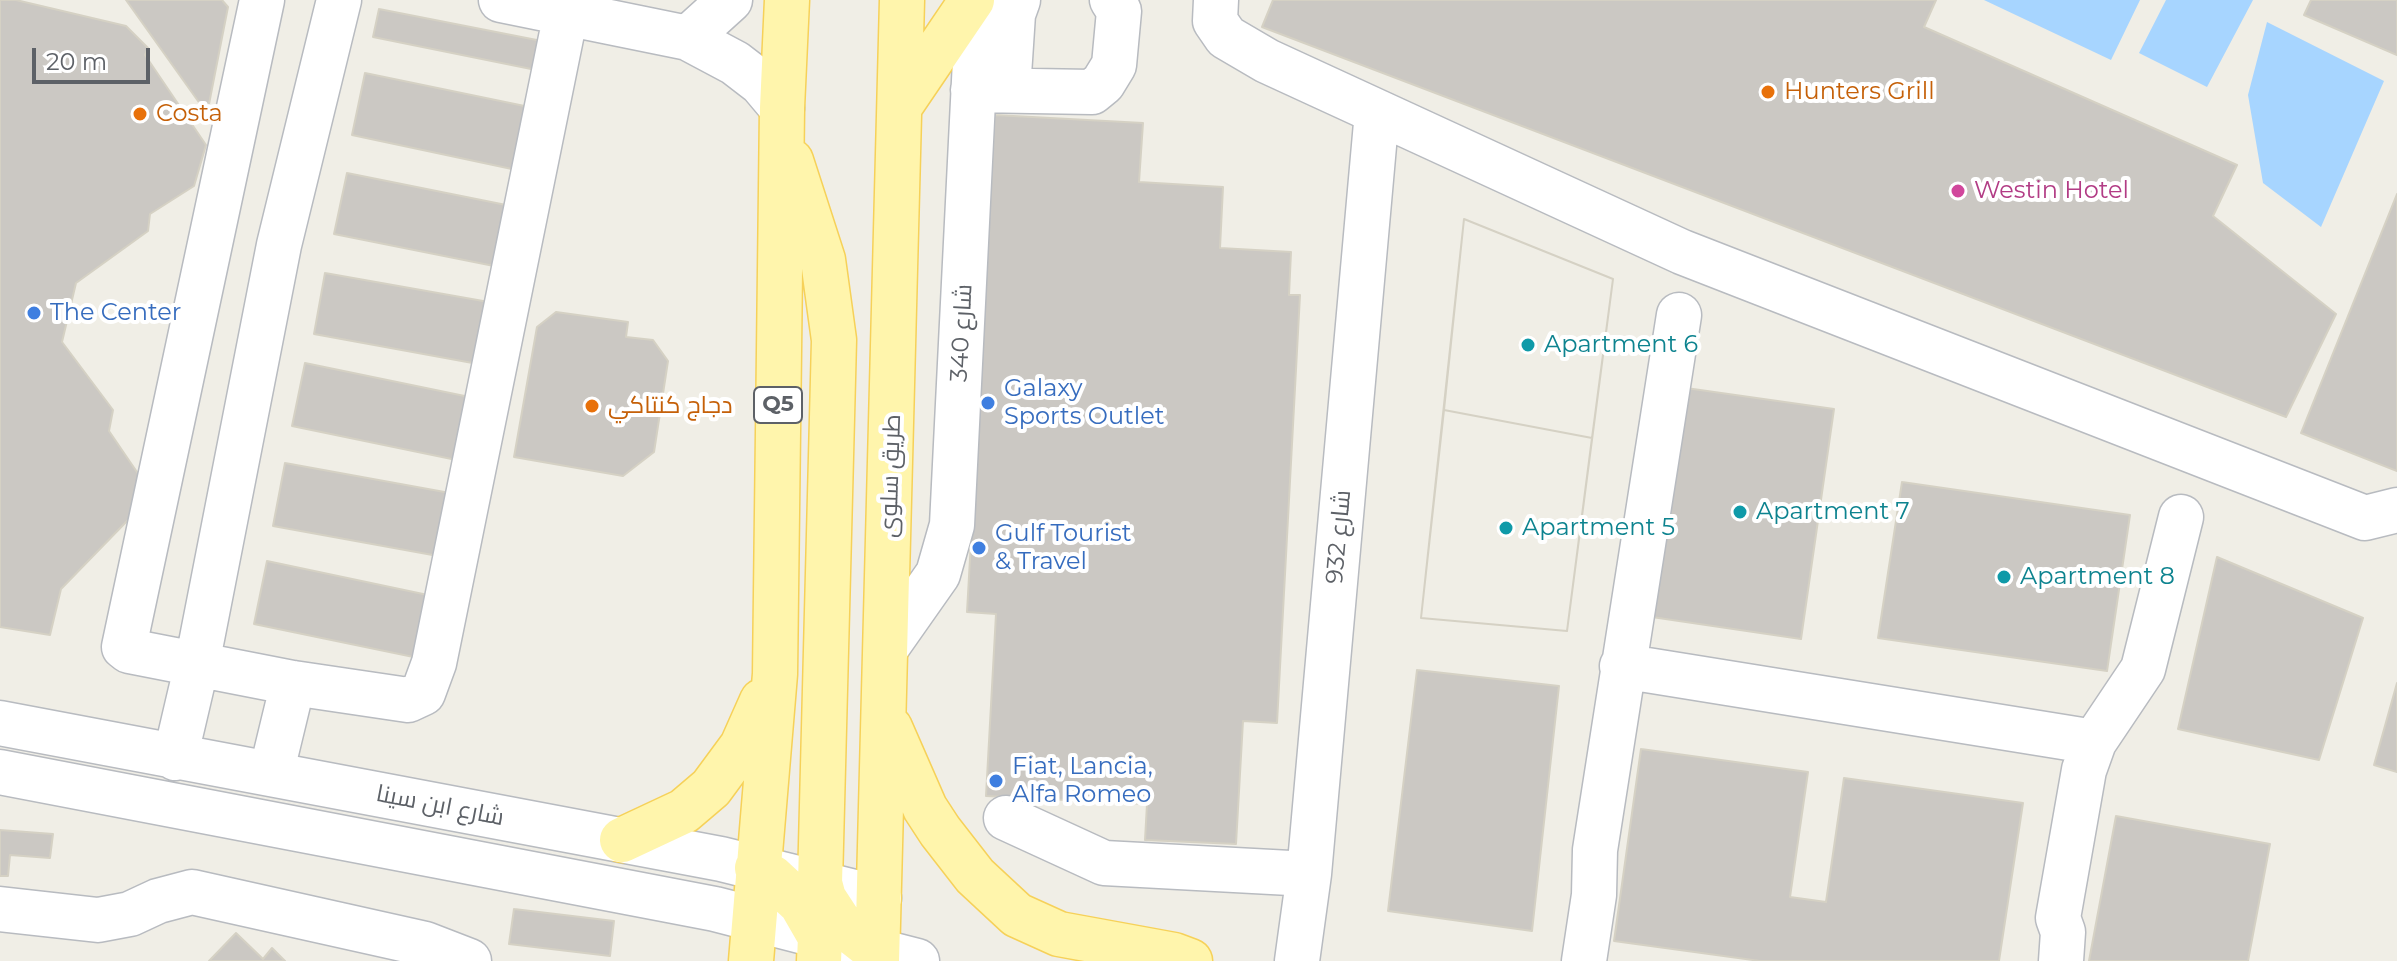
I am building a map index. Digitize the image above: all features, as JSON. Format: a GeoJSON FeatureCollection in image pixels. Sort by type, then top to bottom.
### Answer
{"type":"FeatureCollection","features":[{"type":"Feature","properties":{"kind":"main road","name":"Q5"},"geometry":{"type":"LineString","coordinates":[[751,940],[775,674],[782,122],[787,0]]}},
{"type":"Feature","properties":{"kind":"main road","name":"طريق سلوى"},"geometry":{"type":"LineString","coordinates":[[890,958],[879,898],[902,0]]}},
{"type":"Feature","properties":{"kind":"main road"},"geometry":{"type":"LineString","coordinates":[[900,106],[975,0]]}},
{"type":"Feature","properties":{"kind":"main road"},"geometry":{"type":"LineString","coordinates":[[782,122],[823,260],[834,340],[820,883],[824,898],[841,924],[890,958]]}},
{"type":"Feature","properties":{"kind":"main road"},"geometry":{"type":"LineString","coordinates":[[622,840],[684,811],[711,788],[742,746],[775,674]]}},
{"type":"Feature","properties":{"kind":"main road"},"geometry":{"type":"LineString","coordinates":[[886,718],[925,808],[940,831],[975,876],[1017,915],[1059,934],[1174,955],[1190,961]]}},
{"type":"Feature","properties":{"kind":"main road"},"geometry":{"type":"LineString","coordinates":[[757,868],[788,890],[819,949]]}},
{"type":"Feature","properties":{"kind":"street"},"geometry":{"type":"LineString","coordinates":[[262,0],[124,641],[129,651],[293,683],[408,700],[423,693],[434,663],[566,13]]}},
{"type":"Feature","properties":{"kind":"street"},"geometry":{"type":"LineString","coordinates":[[175,758],[197,664],[279,245],[339,0]]}},
{"type":"Feature","properties":{"kind":"street"},"geometry":{"type":"LineString","coordinates":[[501,0],[688,38],[735,63],[761,83],[782,122]]}},
{"type":"Feature","properties":{"kind":"street"},"geometry":{"type":"LineString","coordinates":[[688,38],[730,0]]}},
{"type":"Feature","properties":{"kind":"street","name":"شارع 340"},"geometry":{"type":"LineString","coordinates":[[886,648],[938,574],[952,525],[991,90],[975,0]]}},
{"type":"Feature","properties":{"kind":"street"},"geometry":{"type":"LineString","coordinates":[[1018,0],[991,90],[1092,92],[1103,83],[1114,65],[1119,11],[1112,0]]}},
{"type":"Feature","properties":{"kind":"street"},"geometry":{"type":"LineString","coordinates":[[1216,0],[1215,21],[1226,37],[1267,61],[1682,252],[2365,518],[2397,510]]}},
{"type":"Feature","properties":{"kind":"street","name":"شارع 932"},"geometry":{"type":"LineString","coordinates":[[1297,961],[1309,874],[1377,112]]}},
{"type":"Feature","properties":{"kind":"street"},"geometry":{"type":"LineString","coordinates":[[1584,961],[1594,895],[1595,850],[1622,666],[1679,315]]}},
{"type":"Feature","properties":{"kind":"street"},"geometry":{"type":"LineString","coordinates":[[2061,961],[2063,932],[2058,918],[2076,802],[2094,742],[2143,669],[2181,517]]}},
{"type":"Feature","properties":{"kind":"street"},"geometry":{"type":"LineString","coordinates":[[1622,666],[2094,742]]}},
{"type":"Feature","properties":{"kind":"street"},"geometry":{"type":"LineString","coordinates":[[271,774],[293,683]]}},
{"type":"Feature","properties":{"kind":"street","name":"شارع ابن سينا"},"geometry":{"type":"LineString","coordinates":[[0,723],[622,840],[757,868],[879,898]]}},
{"type":"Feature","properties":{"kind":"street","name":"شارع ابن سينا"},"geometry":{"type":"LineString","coordinates":[[0,772],[751,940],[890,958]]}},
{"type":"Feature","properties":{"kind":"street"},"geometry":{"type":"LineString","coordinates":[[1006,818],[1104,863],[1309,874]]}},
{"type":"Feature","properties":{"kind":"street"},"geometry":{"type":"LineString","coordinates":[[1555,961],[1570,893],[1595,850]]}},
{"type":"Feature","properties":{"kind":"street"},"geometry":{"type":"LineString","coordinates":[[0,909],[98,920],[130,914],[158,901],[192,892],[425,944],[469,961]]}},
{"type":"Feature","properties":{"kind":"street"},"geometry":{"type":"LineString","coordinates":[[2036,961],[2041,940],[2058,918]]}},
{"type":"Feature","properties":{"kind":"water"},"geometry":{"type":"Polygon","coordinates":[[[1984,0],[2140,0],[2111,60],[1984,0]]]}},
{"type":"Feature","properties":{"kind":"water"},"geometry":{"type":"Polygon","coordinates":[[[2166,0],[2253,0],[2207,87],[2139,53],[2166,0]]]}},
{"type":"Feature","properties":{"kind":"water"},"geometry":{"type":"Polygon","coordinates":[[[2267,22],[2384,81],[2321,227],[2263,183],[2248,95],[2267,22]]]}},
{"type":"Feature","properties":{"kind":"building","name":"The Center"},"geometry":{"type":"Polygon","coordinates":[[[0,0],[16,0],[126,26],[148,48],[145,55],[206,145],[194,186],[150,214],[148,231],[76,283],[62,342],[113,410],[109,431],[139,475],[129,519],[61,589],[50,635],[0,627],[0,0]]]}},
{"type":"Feature","properties":{"kind":"building"},"geometry":{"type":"Polygon","coordinates":[[[126,0],[222,0],[228,7],[209,104],[203,108],[126,0]]]}},
{"type":"Feature","properties":{"kind":"building","name":"Westin Hotel"},"geometry":{"type":"Polygon","coordinates":[[[1273,0],[1936,0],[1924,27],[2237,165],[2213,216],[2336,314],[2286,417],[1262,27],[1273,0]]]}},
{"type":"Feature","properties":{"kind":"building"},"geometry":{"type":"Polygon","coordinates":[[[2311,0],[2397,0],[2397,55],[2304,15],[2311,0]]]}},
{"type":"Feature","properties":{"kind":"building"},"geometry":{"type":"Polygon","coordinates":[[[379,9],[552,43],[546,72],[373,37],[379,9]]]}},
{"type":"Feature","properties":{"kind":"building"},"geometry":{"type":"Polygon","coordinates":[[[365,73],[539,109],[526,172],[352,135],[365,73]]]}},
{"type":"Feature","properties":{"kind":"building"},"geometry":{"type":"Polygon","coordinates":[[[995,115],[1143,123],[1139,182],[1223,187],[1220,248],[1291,252],[1289,295],[1300,295],[1277,723],[1243,721],[1236,844],[1145,840],[1147,804],[986,796],[996,614],[967,612],[995,115]]]}},
{"type":"Feature","properties":{"kind":"building"},"geometry":{"type":"Polygon","coordinates":[[[347,173],[521,208],[509,269],[334,234],[347,173]]]}},
{"type":"Feature","properties":{"kind":"building"},"geometry":{"type":"Polygon","coordinates":[[[2397,194],[2397,471],[2301,433],[2397,194]]]}},
{"type":"Feature","properties":{"kind":"building"},"geometry":{"type":"Polygon","coordinates":[[[1464,219],[1613,279],[1567,631],[1421,618],[1464,219]]]}},
{"type":"Feature","properties":{"kind":"building","name":"Apartment 6"},"geometry":{"type":"Polygon","coordinates":[[[1464,219],[1613,279],[1592,438],[1444,410],[1464,219]]]}},
{"type":"Feature","properties":{"kind":"building"},"geometry":{"type":"Polygon","coordinates":[[[325,273],[500,304],[489,366],[314,334],[325,273]]]}},
{"type":"Feature","properties":{"kind":"building","name":"دجاج كنتاكي"},"geometry":{"type":"Polygon","coordinates":[[[556,312],[628,322],[626,337],[653,340],[668,361],[654,452],[623,476],[514,457],[537,327],[556,312]]]}},
{"type":"Feature","properties":{"kind":"building"},"geometry":{"type":"Polygon","coordinates":[[[305,363],[484,400],[471,463],[292,426],[305,363]]]}},
{"type":"Feature","properties":{"kind":"building","name":"Apartment 7"},"geometry":{"type":"Polygon","coordinates":[[[1679,387],[1834,409],[1801,639],[1645,616],[1679,387]]]}},
{"type":"Feature","properties":{"kind":"building","name":"Apartment 5"},"geometry":{"type":"Polygon","coordinates":[[[1444,410],[1592,438],[1567,631],[1421,618],[1444,410]]]}},
{"type":"Feature","properties":{"kind":"building"},"geometry":{"type":"Polygon","coordinates":[[[285,463],[461,495],[449,558],[273,526],[285,463]]]}},
{"type":"Feature","properties":{"kind":"building","name":"Apartment 8"},"geometry":{"type":"Polygon","coordinates":[[[1902,482],[2130,515],[2107,671],[1878,638],[1902,482]]]}},
{"type":"Feature","properties":{"kind":"building"},"geometry":{"type":"Polygon","coordinates":[[[2217,557],[2363,618],[2319,760],[2178,729],[2217,557]]]}},
{"type":"Feature","properties":{"kind":"building"},"geometry":{"type":"Polygon","coordinates":[[[267,561],[442,598],[428,660],[254,624],[267,561]]]}},
{"type":"Feature","properties":{"kind":"building"},"geometry":{"type":"Polygon","coordinates":[[[1417,670],[1559,686],[1532,931],[1388,911],[1417,670]]]}},
{"type":"Feature","properties":{"kind":"building"},"geometry":{"type":"Polygon","coordinates":[[[2397,683],[2397,772],[2374,765],[2397,683]]]}},
{"type":"Feature","properties":{"kind":"building"},"geometry":{"type":"Polygon","coordinates":[[[1641,749],[1808,772],[1790,897],[1826,902],[1844,778],[2023,803],[1999,961],[1760,961],[1614,941],[1641,749]]]}},
{"type":"Feature","properties":{"kind":"building"},"geometry":{"type":"Polygon","coordinates":[[[2116,816],[2270,844],[2248,961],[2089,961],[2116,816]]]}},
{"type":"Feature","properties":{"kind":"building"},"geometry":{"type":"Polygon","coordinates":[[[0,830],[53,834],[50,858],[10,855],[8,876],[0,876],[0,830]]]}},
{"type":"Feature","properties":{"kind":"building"},"geometry":{"type":"Polygon","coordinates":[[[514,909],[614,921],[610,956],[509,944],[514,909]]]}},
{"type":"Feature","properties":{"kind":"building"},"geometry":{"type":"Polygon","coordinates":[[[236,933],[263,959],[272,948],[285,961],[209,961],[236,933]]]}},
{"type":"Feature","properties":{"kind":"place","name":"Hunters Grill"},"geometry":{"type":"Point","coordinates":[1768,92]}},
{"type":"Feature","properties":{"kind":"place","name":"Costa"},"geometry":{"type":"Point","coordinates":[140,114]}},
{"type":"Feature","properties":{"kind":"place","name":"Westin Hotel"},"geometry":{"type":"Point","coordinates":[1958,191]}},
{"type":"Feature","properties":{"kind":"place","name":"The Center"},"geometry":{"type":"Point","coordinates":[34,313]}},
{"type":"Feature","properties":{"kind":"place","name":"Apartment 6"},"geometry":{"type":"Point","coordinates":[1528,345]}},
{"type":"Feature","properties":{"kind":"place","name":"Galaxy Sports Outlet"},"geometry":{"type":"Point","coordinates":[988,403]}},
{"type":"Feature","properties":{"kind":"place","name":"دجاج كنتاكي"},"geometry":{"type":"Point","coordinates":[592,406]}},
{"type":"Feature","properties":{"kind":"place","name":"Apartment 7"},"geometry":{"type":"Point","coordinates":[1740,512]}},
{"type":"Feature","properties":{"kind":"place","name":"Apartment 5"},"geometry":{"type":"Point","coordinates":[1506,528]}},
{"type":"Feature","properties":{"kind":"place","name":"Gulf Tourist & Travel"},"geometry":{"type":"Point","coordinates":[979,548]}},
{"type":"Feature","properties":{"kind":"place","name":"Apartment 8"},"geometry":{"type":"Point","coordinates":[2004,577]}},
{"type":"Feature","properties":{"kind":"place","name":"Fiat, Lancia, Alfa Romeo"},"geometry":{"type":"Point","coordinates":[996,781]}}]}
